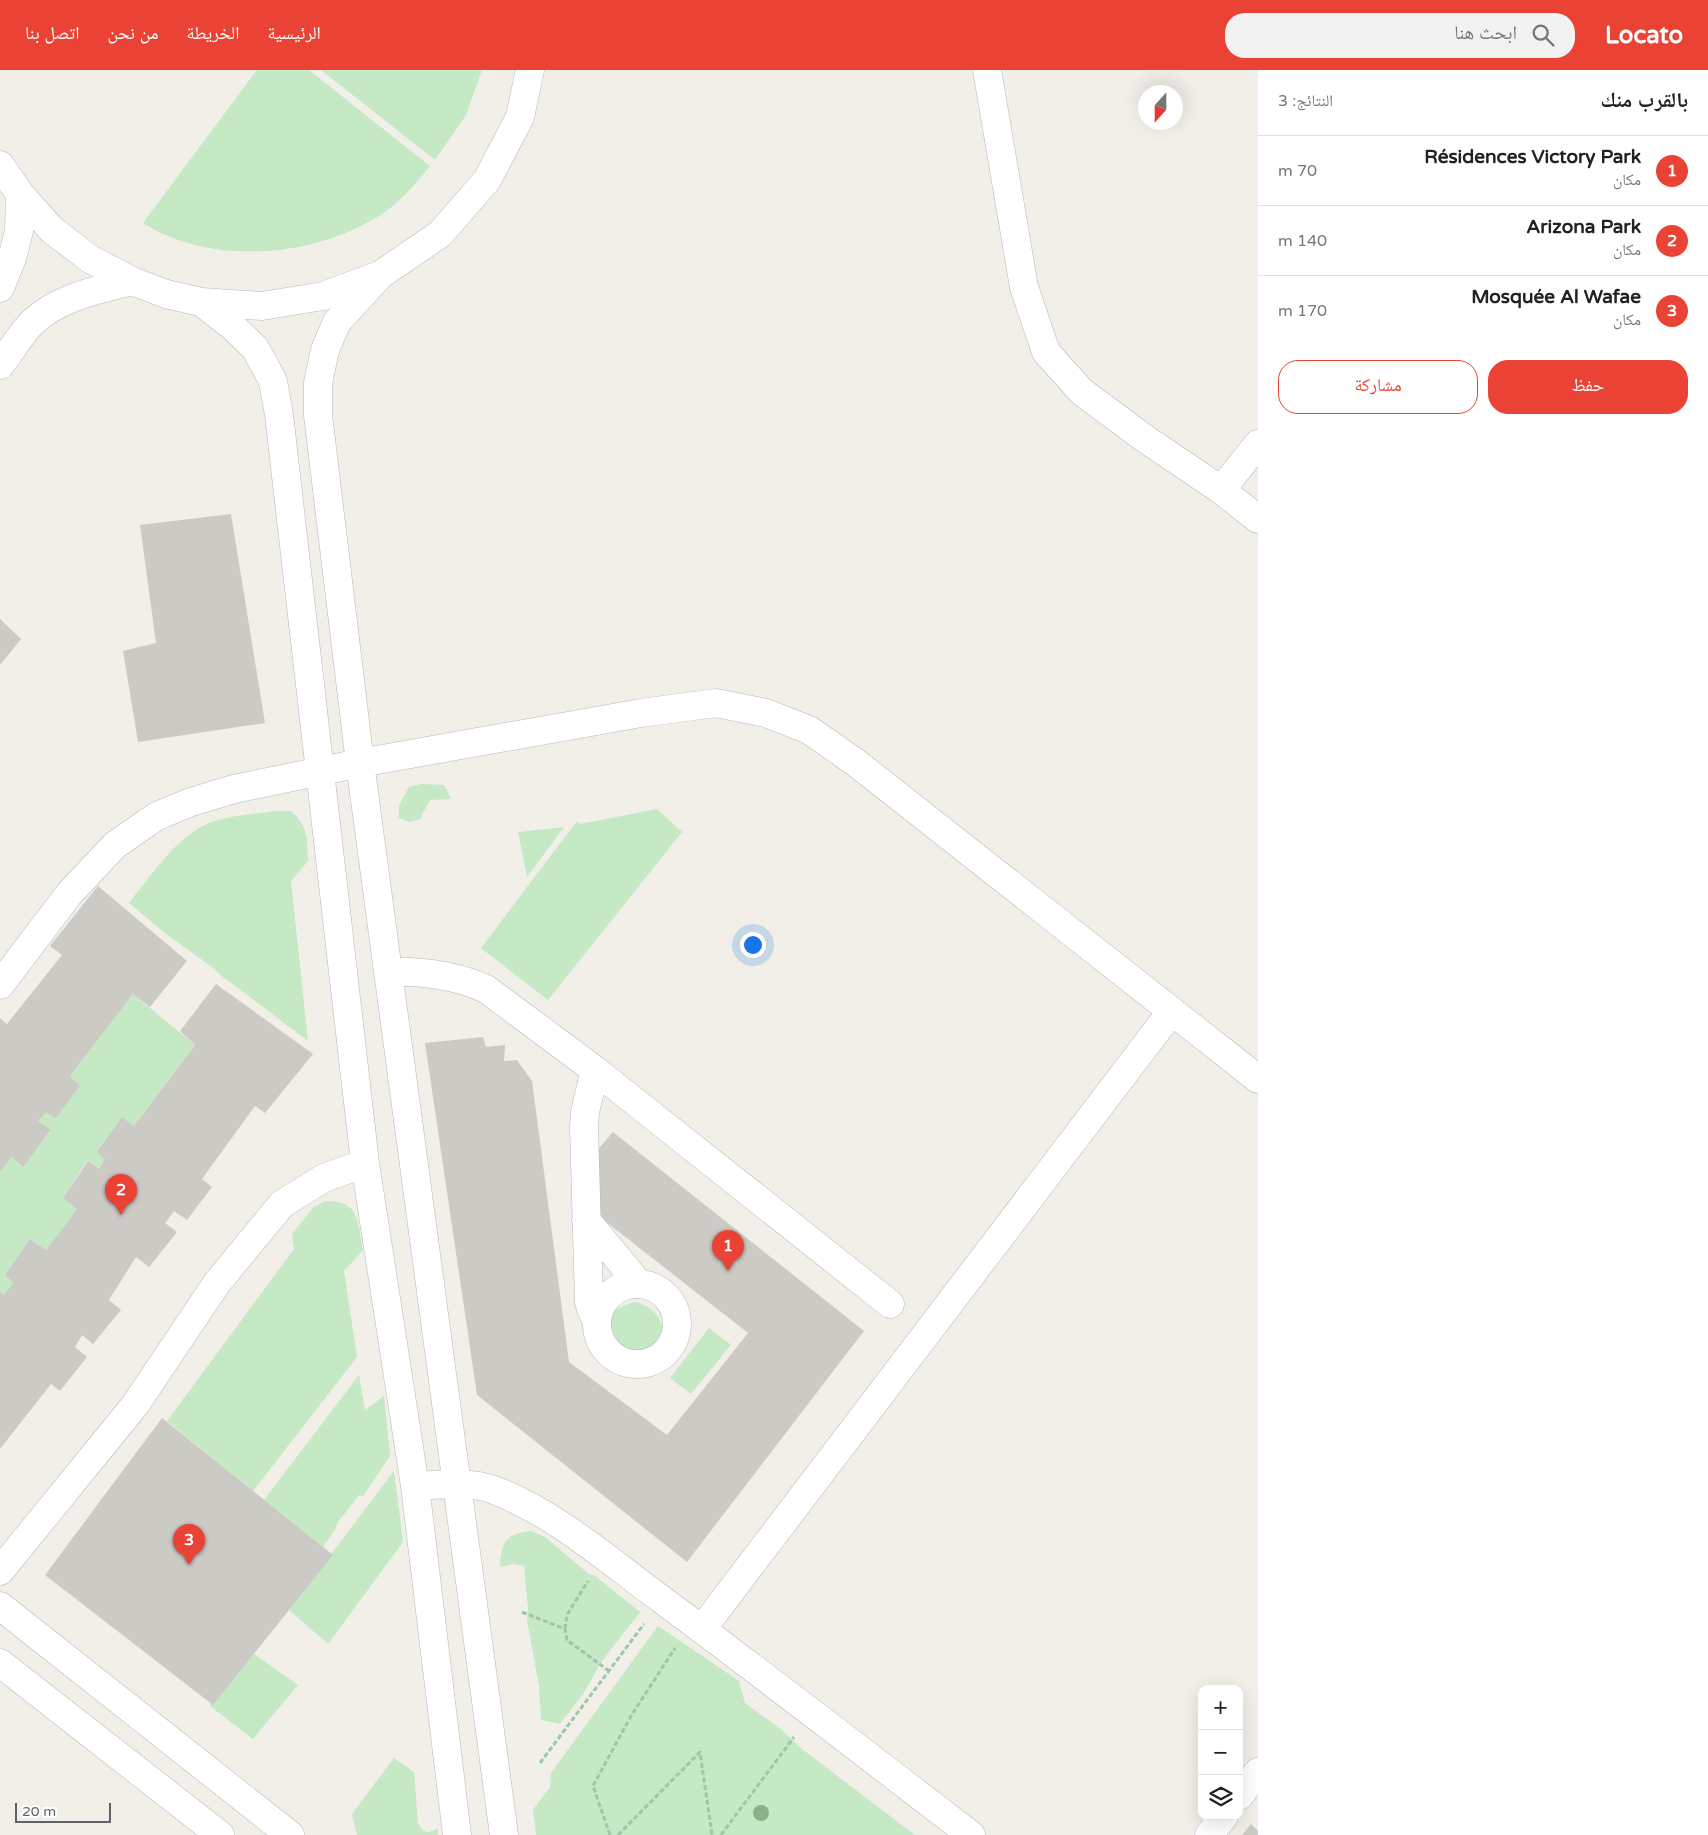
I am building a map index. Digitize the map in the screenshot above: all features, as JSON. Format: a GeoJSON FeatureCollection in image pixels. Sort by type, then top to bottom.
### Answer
{"type":"FeatureCollection","features":[{"type":"Feature","properties":{"kind":"street"},"geometry":{"type":"LineString","coordinates":[[504,1835],[360,763],[318,415],[318,383],[325,350],[336,322],[380,275],[440,234],[487,180],[520,117],[530,70]]}},
{"type":"Feature","properties":{"kind":"street"},"geometry":{"type":"LineString","coordinates":[[987,70],[1024,287],[1046,352],[1082,392],[1144,438],[1221,490],[1258,519]]}},
{"type":"Feature","properties":{"kind":"street"},"geometry":{"type":"LineString","coordinates":[[0,165],[20,194],[52,230],[90,259],[132,281],[166,294],[201,302],[262,306],[323,296],[380,275]]}},
{"type":"Feature","properties":{"kind":"street"},"geometry":{"type":"LineString","coordinates":[[0,288],[12,258],[19,231],[20,194]]}},
{"type":"Feature","properties":{"kind":"street"},"geometry":{"type":"LineString","coordinates":[[0,365],[33,322],[60,304],[90,292],[132,281]]}},
{"type":"Feature","properties":{"kind":"street"},"geometry":{"type":"LineString","coordinates":[[201,302],[232,326],[255,348],[273,381],[279,415],[365,1163],[415,1486],[457,1835]]}},
{"type":"Feature","properties":{"kind":"street"},"geometry":{"type":"LineString","coordinates":[[1221,490],[1258,444]]}},
{"type":"Feature","properties":{"kind":"street"},"geometry":{"type":"LineString","coordinates":[[0,984],[69,894],[115,845],[157,816],[192,802],[234,788],[360,763],[632,714],[716,702],[766,713],[809,730],[855,762],[1258,1079]]}},
{"type":"Feature","properties":{"kind":"street"},"geometry":{"type":"LineString","coordinates":[[388,972],[432,973],[470,982],[486,989],[595,1070],[890,1304]]}},
{"type":"Feature","properties":{"kind":"street"},"geometry":{"type":"LineString","coordinates":[[702,1629],[1171,1012]]}},
{"type":"Feature","properties":{"kind":"street"},"geometry":{"type":"LineString","coordinates":[[595,1070],[585,1112],[589,1302],[597,1322]]}},
{"type":"Feature","properties":{"kind":"street"},"geometry":{"type":"LineString","coordinates":[[0,1571],[134,1405],[217,1283],[282,1204],[324,1178],[365,1163]]}},
{"type":"Feature","properties":{"kind":"street"},"geometry":{"type":"LineString","coordinates":[[586,1220],[639,1284]]}},
{"type":"Feature","properties":{"kind":"street"},"geometry":{"type":"LineString","coordinates":[[639,1284],[652,1287],[664,1294],[672,1305],[676,1317],[676,1331],[672,1344],[664,1354],[652,1361],[639,1364],[626,1362],[614,1357],[604,1347],[598,1335],[597,1322],[600,1310],[606,1299],[616,1290],[639,1284]]}},
{"type":"Feature","properties":{"kind":"street"},"geometry":{"type":"LineString","coordinates":[[415,1486],[457,1484],[492,1490],[524,1504],[566,1529],[702,1629],[970,1835]]}},
{"type":"Feature","properties":{"kind":"street"},"geometry":{"type":"LineString","coordinates":[[0,1606],[290,1835]]}},
{"type":"Feature","properties":{"kind":"street"},"geometry":{"type":"LineString","coordinates":[[0,1662],[220,1835]]}},
{"type":"Feature","properties":{"kind":"street"},"geometry":{"type":"LineString","coordinates":[[1243,1791],[1258,1772]]}},
{"type":"Feature","properties":{"kind":"street"},"geometry":{"type":"LineString","coordinates":[[1209,1835],[1221,1820]]}},
{"type":"Feature","properties":{"kind":"path"},"geometry":{"type":"LineString","coordinates":[[592,1576],[567,1615],[565,1629],[568,1640],[609,1671]]}},
{"type":"Feature","properties":{"kind":"path"},"geometry":{"type":"LineString","coordinates":[[522,1612],[565,1629]]}},
{"type":"Feature","properties":{"kind":"path"},"geometry":{"type":"LineString","coordinates":[[540,1763],[648,1619]]}},
{"type":"Feature","properties":{"kind":"path"},"geometry":{"type":"LineString","coordinates":[[610,1835],[593,1786],[631,1716],[678,1643]]}},
{"type":"Feature","properties":{"kind":"path"},"geometry":{"type":"LineString","coordinates":[[722,1835],[796,1734]]}},
{"type":"Feature","properties":{"kind":"path"},"geometry":{"type":"LineString","coordinates":[[618,1835],[700,1752],[712,1835]]}},
{"type":"Feature","properties":{"kind":"green space"},"geometry":{"type":"Polygon","coordinates":[[[257,70],[309,70],[430,166],[406,193],[379,216],[352,230],[323,241],[292,248],[230,251],[199,246],[170,237],[143,223],[257,70]]]}},
{"type":"Feature","properties":{"kind":"green space"},"geometry":{"type":"Polygon","coordinates":[[[321,70],[482,70],[466,115],[435,160],[321,70]]]}},
{"type":"Feature","properties":{"kind":"green space"},"geometry":{"type":"Polygon","coordinates":[[[421,784],[444,785],[451,799],[430,800],[421,819],[410,822],[399,818],[399,806],[409,787],[421,784]]]}},
{"type":"Feature","properties":{"kind":"green space"},"geometry":{"type":"Polygon","coordinates":[[[657,809],[682,832],[548,1000],[481,948],[577,821],[580,824],[657,809]]]}},
{"type":"Feature","properties":{"kind":"green space"},"geometry":{"type":"Polygon","coordinates":[[[275,811],[291,811],[304,828],[307,840],[308,861],[291,881],[308,1041],[166,934],[129,903],[157,867],[191,833],[204,825],[218,820],[275,811]]]}},
{"type":"Feature","properties":{"kind":"green space"},"geometry":{"type":"Polygon","coordinates":[[[564,827],[527,877],[518,832],[564,827]]]}},
{"type":"Feature","properties":{"kind":"green space"},"geometry":{"type":"Polygon","coordinates":[[[133,994],[195,1045],[134,1126],[122,1117],[96,1151],[105,1159],[99,1169],[87,1161],[63,1198],[77,1209],[46,1250],[30,1239],[5,1275],[13,1283],[4,1295],[0,1292],[0,1172],[12,1157],[23,1166],[51,1131],[38,1121],[46,1113],[56,1118],[80,1086],[70,1076],[133,994]]]}},
{"type":"Feature","properties":{"kind":"green space"},"geometry":{"type":"Polygon","coordinates":[[[325,1201],[337,1202],[351,1209],[360,1230],[363,1250],[344,1271],[357,1357],[253,1491],[167,1421],[294,1249],[292,1234],[313,1208],[325,1201]]]}},
{"type":"Feature","properties":{"kind":"green space"},"geometry":{"type":"Polygon","coordinates":[[[635,1302],[649,1308],[658,1317],[661,1323],[662,1336],[656,1350],[646,1359],[628,1362],[616,1354],[607,1328],[608,1322],[615,1311],[620,1307],[635,1302]]]}},
{"type":"Feature","properties":{"kind":"green space"},"geometry":{"type":"Polygon","coordinates":[[[709,1328],[731,1345],[691,1394],[670,1378],[709,1328]]]}},
{"type":"Feature","properties":{"kind":"green space"},"geometry":{"type":"Polygon","coordinates":[[[359,1375],[365,1410],[384,1396],[390,1456],[363,1496],[359,1495],[337,1523],[336,1528],[323,1547],[264,1500],[359,1375]]]}},
{"type":"Feature","properties":{"kind":"green space"},"geometry":{"type":"Polygon","coordinates":[[[394,1471],[403,1542],[328,1644],[289,1610],[394,1471]]]}},
{"type":"Feature","properties":{"kind":"green space"},"geometry":{"type":"Polygon","coordinates":[[[531,1531],[545,1537],[589,1574],[595,1576],[640,1612],[602,1661],[583,1694],[560,1724],[541,1720],[539,1686],[527,1620],[528,1608],[524,1566],[513,1564],[500,1567],[503,1545],[506,1541],[515,1534],[531,1531]]]}},
{"type":"Feature","properties":{"kind":"green space"},"geometry":{"type":"Polygon","coordinates":[[[658,1626],[739,1681],[745,1703],[915,1835],[536,1835],[533,1810],[550,1787],[551,1773],[658,1626]]]}},
{"type":"Feature","properties":{"kind":"green space"},"geometry":{"type":"Polygon","coordinates":[[[254,1654],[298,1685],[253,1739],[210,1706],[254,1654]]]}},
{"type":"Feature","properties":{"kind":"green space"},"geometry":{"type":"Polygon","coordinates":[[[394,1758],[414,1772],[418,1823],[420,1827],[426,1832],[438,1828],[438,1835],[357,1835],[352,1814],[394,1758]]]}},
{"type":"Feature","properties":{"kind":"building"},"geometry":{"type":"Polygon","coordinates":[[[231,514],[265,723],[138,742],[123,651],[156,643],[140,525],[231,514]]]}},
{"type":"Feature","properties":{"kind":"building"},"geometry":{"type":"Polygon","coordinates":[[[0,619],[21,639],[0,665],[0,619]]]}},
{"type":"Feature","properties":{"kind":"building"},"geometry":{"type":"Polygon","coordinates":[[[98,886],[187,961],[150,1007],[133,994],[70,1076],[80,1086],[56,1118],[46,1113],[38,1121],[51,1130],[23,1167],[12,1157],[0,1172],[0,1018],[7,1024],[62,955],[50,946],[98,886]]]}},
{"type":"Feature","properties":{"kind":"building"},"geometry":{"type":"Polygon","coordinates":[[[216,984],[313,1054],[265,1113],[255,1106],[202,1179],[212,1187],[187,1220],[174,1211],[165,1223],[177,1232],[149,1267],[136,1257],[109,1300],[121,1310],[93,1344],[82,1335],[75,1347],[87,1357],[60,1391],[51,1384],[0,1449],[0,1292],[4,1295],[13,1283],[5,1275],[30,1239],[46,1250],[77,1209],[63,1198],[88,1161],[99,1169],[105,1159],[96,1152],[122,1117],[134,1126],[195,1045],[180,1031],[216,984]]]}},
{"type":"Feature","properties":{"kind":"building"},"geometry":{"type":"Polygon","coordinates":[[[483,1037],[486,1047],[505,1045],[504,1061],[517,1060],[532,1081],[569,1362],[667,1435],[748,1333],[591,1210],[579,1171],[613,1132],[864,1331],[687,1562],[477,1395],[425,1043],[483,1037]]]}},
{"type":"Feature","properties":{"kind":"building"},"geometry":{"type":"Polygon","coordinates":[[[162,1418],[333,1555],[213,1705],[45,1575],[162,1418]]]}},
{"type":"Feature","properties":{"kind":"building"},"geometry":{"type":"Polygon","coordinates":[[[1251,1824],[1258,1831],[1258,1835],[1242,1835],[1251,1824]]]}},
{"type":"Feature","properties":{"kind":"place","name":"Arizona Park"},"geometry":{"type":"Point","coordinates":[121,1215]}},
{"type":"Feature","properties":{"kind":"place","name":"Résidences Victory Park"},"geometry":{"type":"Point","coordinates":[728,1271]}},
{"type":"Feature","properties":{"kind":"place","name":"Mosquée Al Wafae"},"geometry":{"type":"Point","coordinates":[189,1565]}}]}
